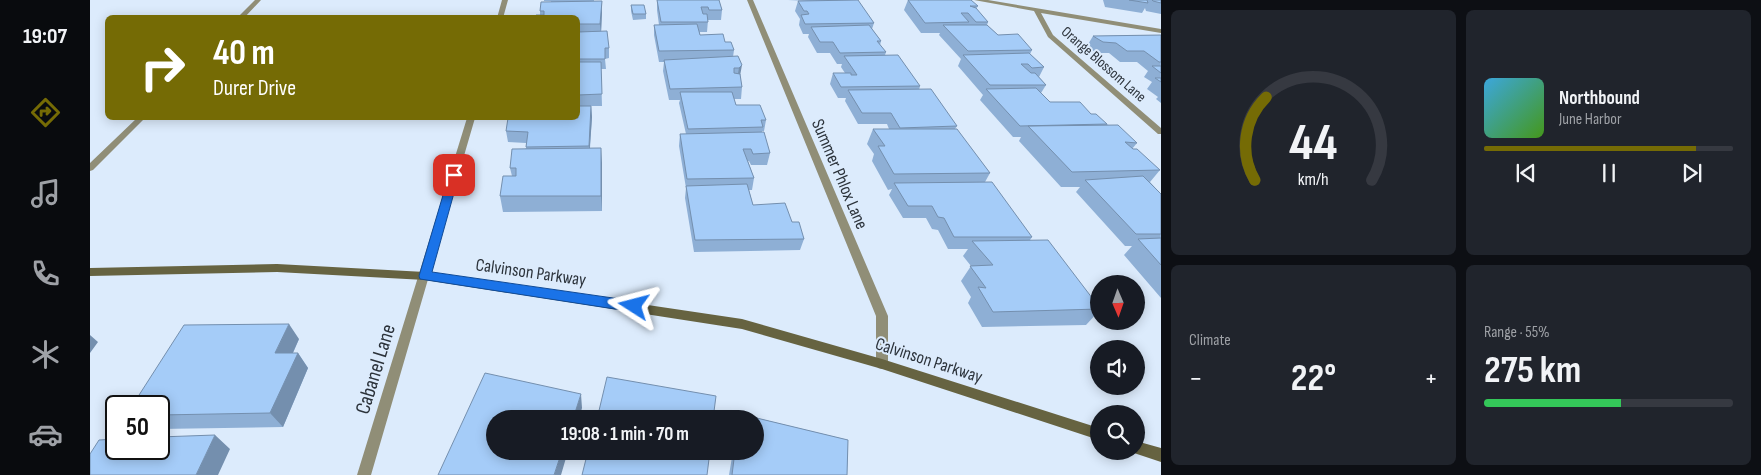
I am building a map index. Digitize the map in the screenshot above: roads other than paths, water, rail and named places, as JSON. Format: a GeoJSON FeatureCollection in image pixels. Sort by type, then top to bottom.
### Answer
{"type":"FeatureCollection","features":[{"type":"Feature","properties":{"kind":"main road","name":"Calvinson Parkway"},"geometry":{"type":"LineString","coordinates":[[90,272],[276,268],[425,276],[742,324],[882,364],[1090,431]]}},
{"type":"Feature","properties":{"kind":"main road"},"geometry":{"type":"LineString","coordinates":[[1145,450],[1161,455]]}},
{"type":"Feature","properties":{"kind":"street"},"geometry":{"type":"LineString","coordinates":[[243,15],[258,0]]}},
{"type":"Feature","properties":{"kind":"street"},"geometry":{"type":"LineString","coordinates":[[501,15],[505,0]]}},
{"type":"Feature","properties":{"kind":"street","name":"Summer Phlox Lane"},"geometry":{"type":"LineString","coordinates":[[750,0],[882,316],[882,364]]}},
{"type":"Feature","properties":{"kind":"street"},"geometry":{"type":"LineString","coordinates":[[977,0],[1161,31]]}},
{"type":"Feature","properties":{"kind":"street","name":"Orange Blossom Lane"},"geometry":{"type":"LineString","coordinates":[[1037,11],[1050,36],[1161,132]]}},
{"type":"Feature","properties":{"kind":"street"},"geometry":{"type":"LineString","coordinates":[[90,168],[139,120]]}},
{"type":"Feature","properties":{"kind":"street","name":"Cabanel Lane"},"geometry":{"type":"LineString","coordinates":[[364,475],[470,120]]}}]}
